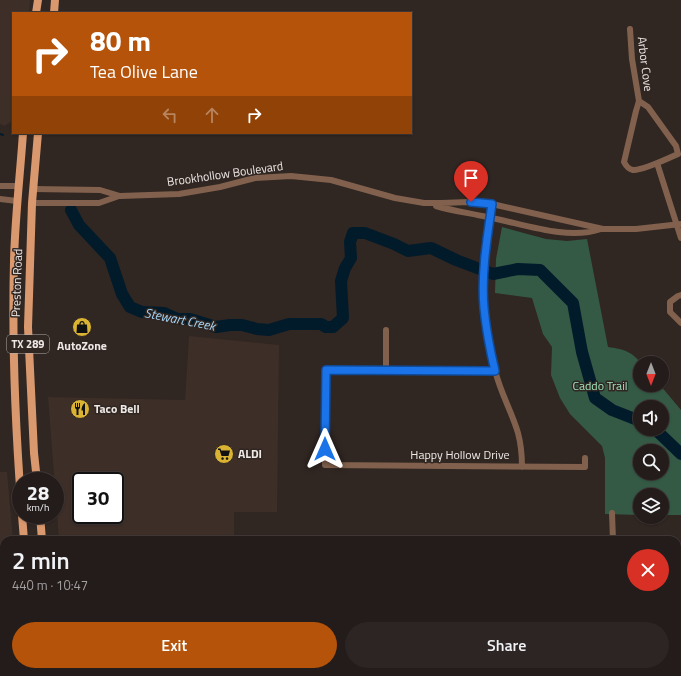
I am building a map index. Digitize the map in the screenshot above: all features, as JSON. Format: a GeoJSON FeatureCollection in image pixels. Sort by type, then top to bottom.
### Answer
{"type":"FeatureCollection","features":[{"type":"Feature","properties":{"kind":"main road"},"geometry":{"type":"LineString","coordinates":[[36,12],[38,0]]}},
{"type":"Feature","properties":{"kind":"main road"},"geometry":{"type":"LineString","coordinates":[[54,12],[55,0]]}},
{"type":"Feature","properties":{"kind":"main road","name":"Preston Road"},"geometry":{"type":"LineString","coordinates":[[19,472],[14,385],[13,298],[18,186],[24,134]]}},
{"type":"Feature","properties":{"kind":"main road","name":"Preston Road"},"geometry":{"type":"LineString","coordinates":[[36,472],[30,384],[28,327],[32,203],[38,134]]}},
{"type":"Feature","properties":{"kind":"main road"},"geometry":{"type":"LineString","coordinates":[[18,186],[33,189]]}},
{"type":"Feature","properties":{"kind":"main road"},"geometry":{"type":"LineString","coordinates":[[17,202],[32,203]]}},
{"type":"Feature","properties":{"kind":"main road"},"geometry":{"type":"LineString","coordinates":[[14,385],[30,384]]}},
{"type":"Feature","properties":{"kind":"main road"},"geometry":{"type":"LineString","coordinates":[[15,396],[31,395]]}},
{"type":"Feature","properties":{"kind":"main road"},"geometry":{"type":"LineString","coordinates":[[23,524],[24,536]]}},
{"type":"Feature","properties":{"kind":"main road"},"geometry":{"type":"LineString","coordinates":[[41,524],[42,536]]}},
{"type":"Feature","properties":{"kind":"street","name":"Arbor Cove"},"geometry":{"type":"LineString","coordinates":[[630,29],[632,60],[639,102],[624,162],[628,168],[634,170],[657,163],[678,154],[676,146],[648,107],[639,102]]}},
{"type":"Feature","properties":{"kind":"street"},"geometry":{"type":"LineString","coordinates":[[657,163],[679,224],[681,238]]}},
{"type":"Feature","properties":{"kind":"street","name":"Brookhollow Boulevard"},"geometry":{"type":"LineString","coordinates":[[32,203],[99,203],[120,196],[179,194],[220,187],[255,178],[297,176],[340,182],[396,198],[426,203],[467,214],[490,217],[553,231],[572,233],[593,232],[603,229]]}},
{"type":"Feature","properties":{"kind":"street"},"geometry":{"type":"LineString","coordinates":[[0,186],[18,186]]}},
{"type":"Feature","properties":{"kind":"street","name":"Brookhollow Boulevard"},"geometry":{"type":"LineString","coordinates":[[33,189],[100,190],[120,196]]}},
{"type":"Feature","properties":{"kind":"street"},"geometry":{"type":"LineString","coordinates":[[0,199],[17,202]]}},
{"type":"Feature","properties":{"kind":"street","name":"Brookhollow Boulevard"},"geometry":{"type":"LineString","coordinates":[[426,203],[441,204],[469,202],[492,204],[603,229],[636,229],[679,224]]}},
{"type":"Feature","properties":{"kind":"street"},"geometry":{"type":"LineString","coordinates":[[492,204],[488,235],[484,307],[488,338],[495,371],[518,433],[522,466]]}},
{"type":"Feature","properties":{"kind":"street"},"geometry":{"type":"LineString","coordinates":[[681,295],[670,302],[670,312],[681,323]]}},
{"type":"Feature","properties":{"kind":"street"},"geometry":{"type":"LineString","coordinates":[[386,330],[386,370],[495,371]]}},
{"type":"Feature","properties":{"kind":"street","name":"Happy Hollow Drive"},"geometry":{"type":"LineString","coordinates":[[386,370],[326,370],[325,465],[585,467],[585,458]]}},
{"type":"Feature","properties":{"kind":"street"},"geometry":{"type":"LineString","coordinates":[[612,513],[613,536]]}},
{"type":"Feature","properties":{"kind":"shaded area"},"geometry":{"type":"Polygon","coordinates":[[[0,0],[30,0],[29,12],[12,12],[12,121],[5,126],[0,124],[0,0]]]}},
{"type":"Feature","properties":{"kind":"shaded area"},"geometry":{"type":"Polygon","coordinates":[[[189,336],[279,345],[277,512],[234,512],[234,536],[59,536],[58,524],[64,524],[64,472],[54,472],[48,397],[185,400],[189,336]]]}},
{"type":"Feature","properties":{"kind":"shaded area"},"geometry":{"type":"Polygon","coordinates":[[[0,472],[7,472],[13,536],[0,536],[0,472]]]}},
{"type":"Feature","properties":{"kind":"green space","name":"Caddo Trail"},"geometry":{"type":"Polygon","coordinates":[[[502,227],[546,239],[567,241],[587,239],[608,347],[622,350],[634,356],[633,392],[666,392],[681,410],[681,515],[669,515],[669,488],[633,488],[633,515],[605,514],[605,458],[602,446],[570,414],[560,398],[551,375],[552,347],[543,334],[532,298],[495,293],[496,259],[502,227]]]}},
{"type":"Feature","properties":{"kind":"waterway","name":"Stewart Creek"},"geometry":{"type":"LineString","coordinates":[[71,210],[79,225],[110,258],[122,294],[130,307],[142,312],[164,313],[177,319],[190,319],[216,327],[242,325],[257,329],[269,330],[289,324],[321,324],[326,327],[333,327],[343,318],[341,281],[345,268],[351,258],[350,242],[353,233],[365,233],[408,251],[431,248],[456,260],[493,274],[518,269],[540,270],[573,303],[582,352],[595,398],[612,410],[633,418]]}},
{"type":"Feature","properties":{"kind":"waterway","name":"Stewart Creek"},"geometry":{"type":"LineString","coordinates":[[662,436],[681,454]]}},
{"type":"Feature","properties":{"kind":"place","name":"AutoZone"},"geometry":{"type":"Point","coordinates":[82,327]}},
{"type":"Feature","properties":{"kind":"place","name":"Taco Bell"},"geometry":{"type":"Point","coordinates":[80,409]}},
{"type":"Feature","properties":{"kind":"place","name":"ALDI"},"geometry":{"type":"Point","coordinates":[224,454]}},
{"type":"Feature","properties":{"kind":"route"},"geometry":{"type":"LineString","coordinates":[[325,449],[326,370],[495,371],[488,338],[484,307],[486,245],[492,204],[471,202]]}}]}
